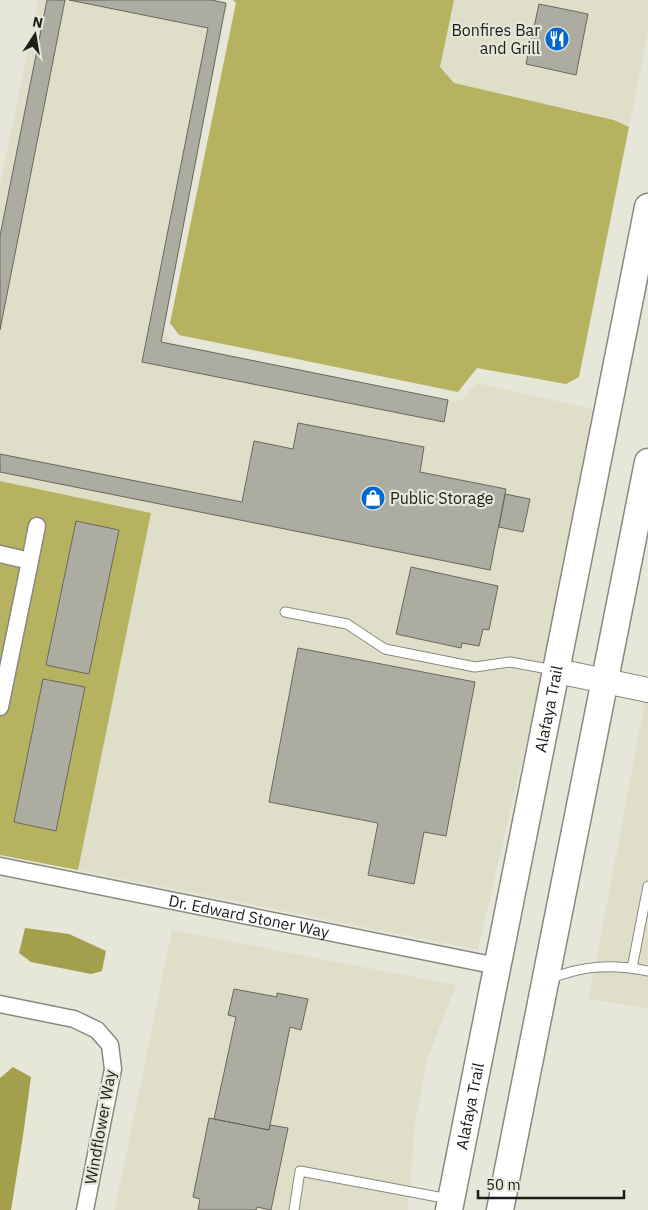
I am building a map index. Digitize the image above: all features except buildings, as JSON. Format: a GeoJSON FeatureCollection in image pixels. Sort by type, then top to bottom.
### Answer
{"type":"FeatureCollection","features":[{"type":"Feature","properties":{"kind":"main road","name":"Alafaya Trail"},"geometry":{"type":"LineString","coordinates":[[454,1207],[457,1169],[648,207]]}},
{"type":"Feature","properties":{"kind":"main road"},"geometry":{"type":"LineString","coordinates":[[500,1210],[648,462]]}},
{"type":"Feature","properties":{"kind":"street"},"geometry":{"type":"LineString","coordinates":[[0,707],[37,526]]}},
{"type":"Feature","properties":{"kind":"street"},"geometry":{"type":"LineString","coordinates":[[0,554],[30,561]]}},
{"type":"Feature","properties":{"kind":"street"},"geometry":{"type":"LineString","coordinates":[[556,671],[648,690]]}},
{"type":"Feature","properties":{"kind":"street","name":"Dr. Edward Stoner Way"},"geometry":{"type":"LineString","coordinates":[[0,866],[497,966]]}},
{"type":"Feature","properties":{"kind":"street","name":"Windflower Way"},"geometry":{"type":"LineString","coordinates":[[0,1004],[74,1020],[97,1030],[110,1045],[112,1069],[85,1210]]}},
{"type":"Feature","properties":{"kind":"lane"},"geometry":{"type":"LineString","coordinates":[[285,612],[347,624],[385,649],[475,667],[510,662],[556,671]]}},
{"type":"Feature","properties":{"kind":"lane"},"geometry":{"type":"LineString","coordinates":[[632,968],[648,886]]}},
{"type":"Feature","properties":{"kind":"lane"},"geometry":{"type":"LineString","coordinates":[[545,981],[583,968],[632,968],[648,971]]}},
{"type":"Feature","properties":{"kind":"lane"},"geometry":{"type":"LineString","coordinates":[[294,1210],[300,1171],[454,1207]]}},
{"type":"Feature","properties":{"kind":"shaded area"},"geometry":{"type":"Polygon","coordinates":[[[38,0],[217,0],[227,7],[161,321],[162,328],[172,341],[177,344],[456,402],[464,398],[476,383],[598,410],[564,580],[478,950],[78,870],[151,513],[0,481],[0,186],[38,0]]]}},
{"type":"Feature","properties":{"kind":"shaded area"},"geometry":{"type":"Polygon","coordinates":[[[233,0],[454,0],[440,67],[454,83],[614,120],[629,127],[579,377],[566,384],[477,368],[458,392],[179,335],[170,323],[236,3],[233,0]]]}},
{"type":"Feature","properties":{"kind":"shaded area"},"geometry":{"type":"Polygon","coordinates":[[[454,0],[648,0],[648,33],[629,127],[614,119],[454,84],[440,67],[454,0]]]}},
{"type":"Feature","properties":{"kind":"shaded area"},"geometry":{"type":"Polygon","coordinates":[[[0,481],[151,513],[78,870],[0,855],[0,481]]]}},
{"type":"Feature","properties":{"kind":"shaded area"},"geometry":{"type":"Polygon","coordinates":[[[645,701],[648,702],[648,1008],[589,999],[645,701]]]}},
{"type":"Feature","properties":{"kind":"shaded area"},"geometry":{"type":"Polygon","coordinates":[[[25,928],[69,934],[106,951],[102,971],[91,974],[31,962],[19,953],[25,928]]]}},
{"type":"Feature","properties":{"kind":"shaded area"},"geometry":{"type":"Polygon","coordinates":[[[172,930],[456,985],[427,1060],[415,1123],[408,1210],[115,1210],[172,930]]]}},
{"type":"Feature","properties":{"kind":"shaded area"},"geometry":{"type":"Polygon","coordinates":[[[13,1067],[31,1077],[11,1210],[0,1210],[0,1078],[13,1067]]]}},
{"type":"Feature","properties":{"kind":"place","name":"Bonfires Bar and Grill"},"geometry":{"type":"Point","coordinates":[557,39]}},
{"type":"Feature","properties":{"kind":"place","name":"Public Storage"},"geometry":{"type":"Point","coordinates":[373,498]}}]}
